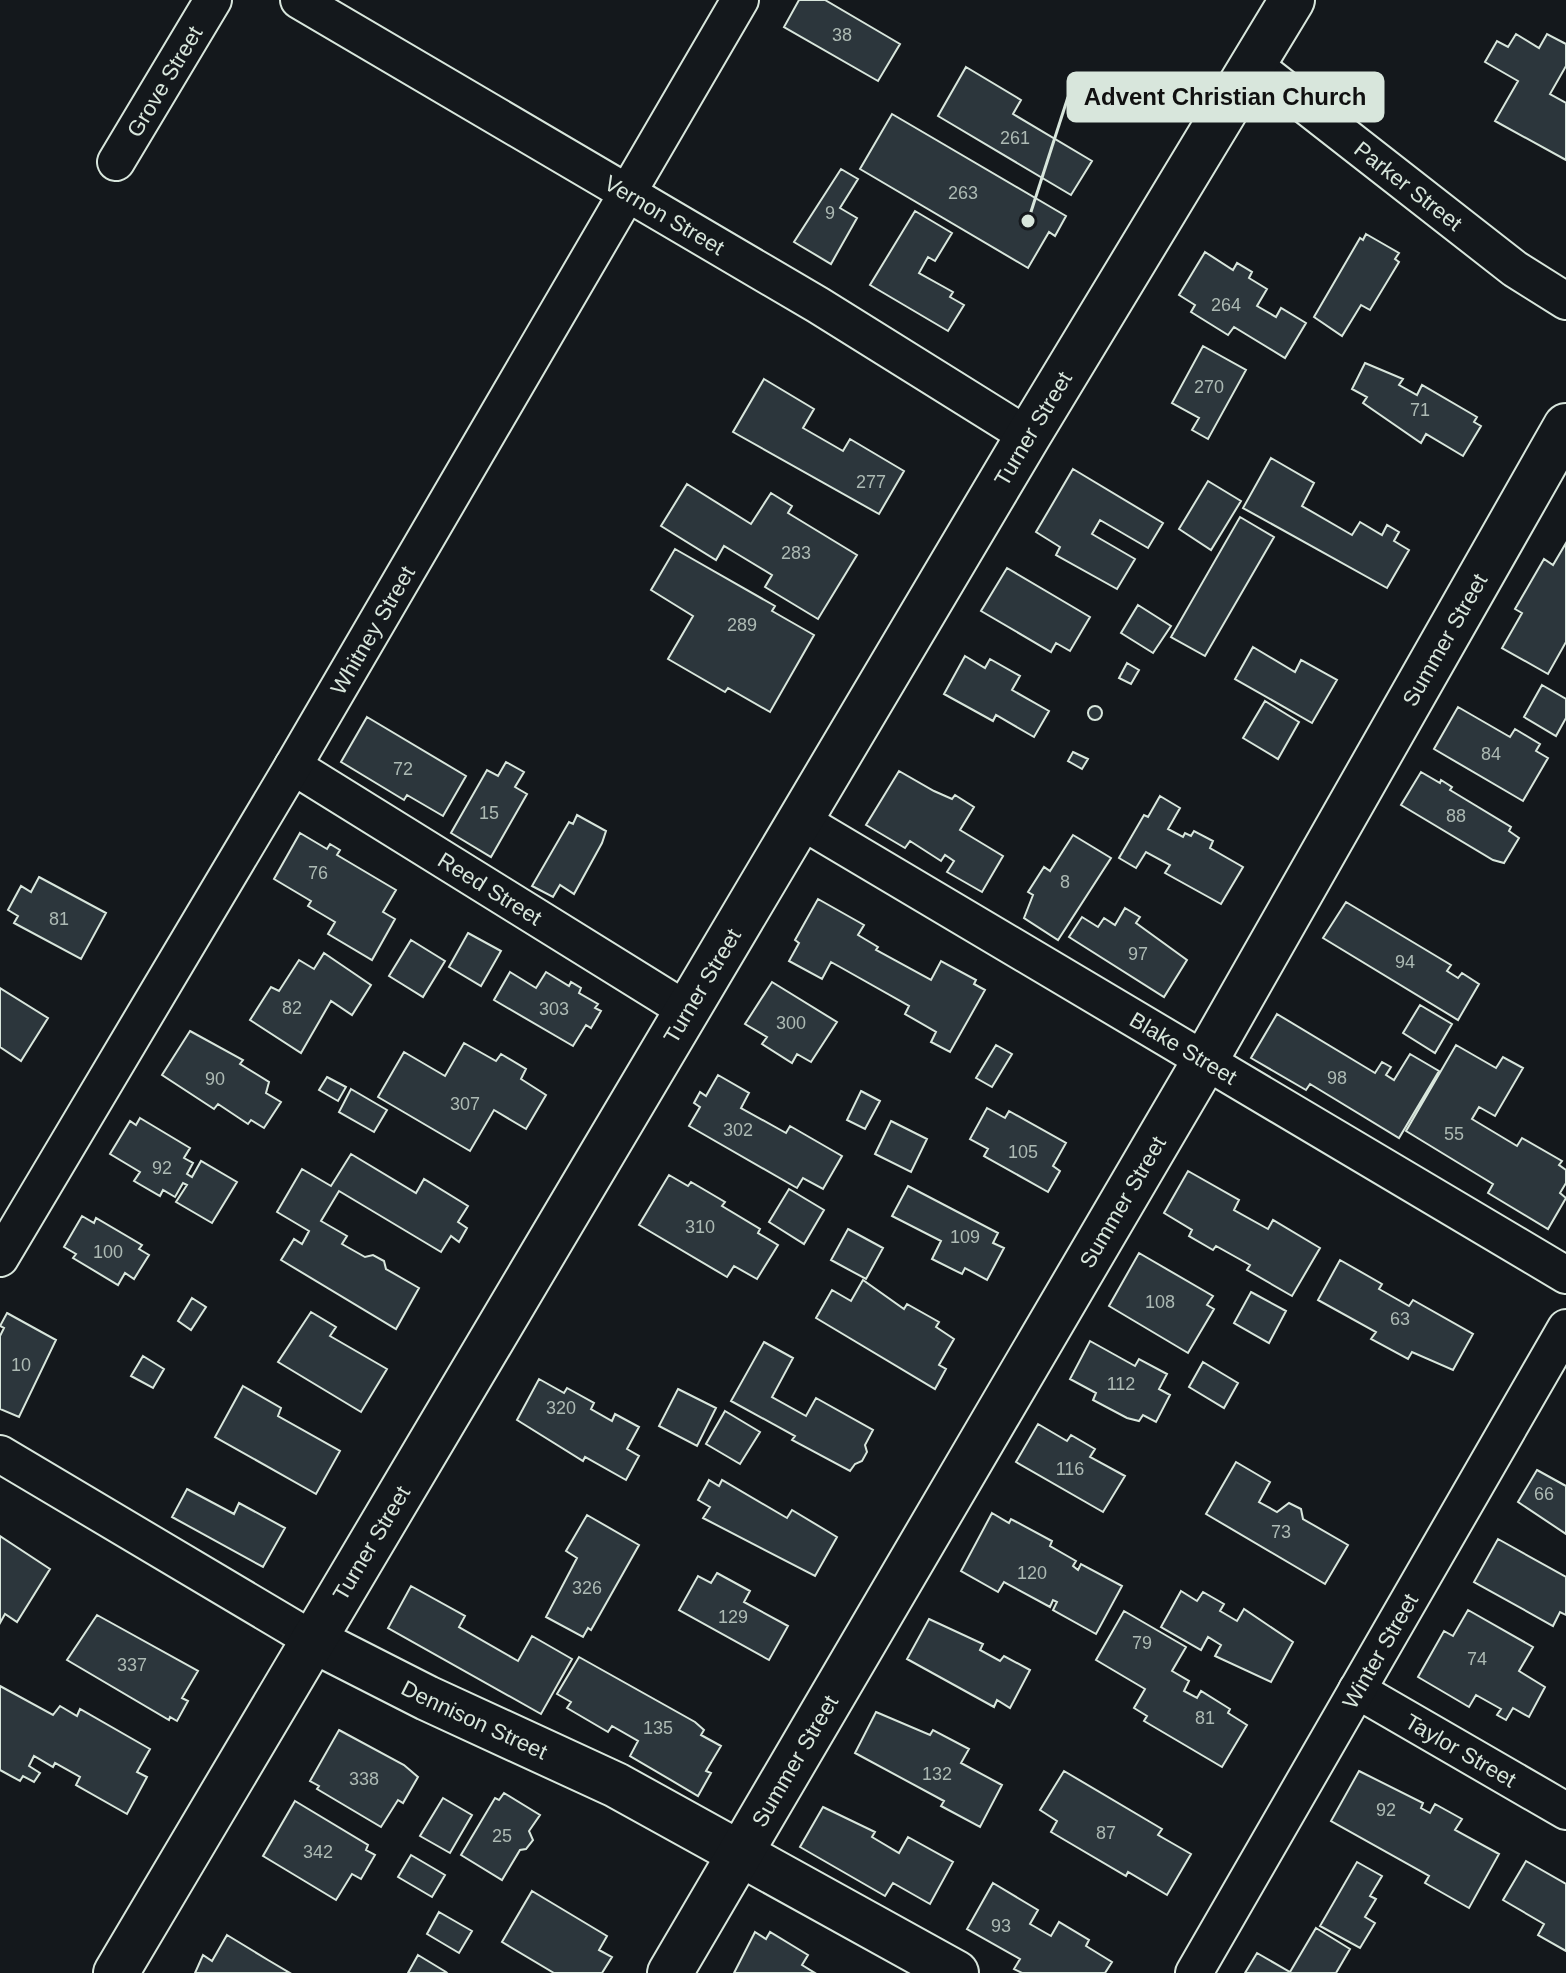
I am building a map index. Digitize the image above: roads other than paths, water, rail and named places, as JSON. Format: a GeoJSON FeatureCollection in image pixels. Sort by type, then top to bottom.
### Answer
{"type":"FeatureCollection","features":[{"type":"Feature","properties":{"kind":"street","name":"Grove Street"},"geometry":{"type":"LineString","coordinates":[[116,162],[213,0]]}},
{"type":"Feature","properties":{"kind":"street","name":"Vernon Street"},"geometry":{"type":"LineString","coordinates":[[299,0],[818,305],[1028,436]]}},
{"type":"Feature","properties":{"kind":"street","name":"Whitney Street"},"geometry":{"type":"LineString","coordinates":[[0,1258],[293,766],[740,0]]}},
{"type":"Feature","properties":{"kind":"street","name":"Turner Street"},"geometry":{"type":"LineString","coordinates":[[116,1973],[1028,436],[1292,0]]}},
{"type":"Feature","properties":{"kind":"street","name":"Parker Street"},"geometry":{"type":"LineString","coordinates":[[1254,65],[1515,269],[1566,301]]}},
{"type":"Feature","properties":{"kind":"street","name":"Summer Street"},"geometry":{"type":"LineString","coordinates":[[670,1973],[1206,1059],[1566,426]]}},
{"type":"Feature","properties":{"kind":"street","name":"Reed Street"},"geometry":{"type":"LineString","coordinates":[[293,766],[686,1010]]}},
{"type":"Feature","properties":{"kind":"street","name":"Blake Street"},"geometry":{"type":"LineString","coordinates":[[800,820],[1566,1275]]}},
{"type":"Feature","properties":{"kind":"street","name":"Winter Street"},"geometry":{"type":"LineString","coordinates":[[1194,1973],[1566,1328]]}},
{"type":"Feature","properties":{"kind":"street","name":"Dennison Street"},"geometry":{"type":"LineString","coordinates":[[0,1454],[313,1640],[427,1698],[616,1785],[956,1973]]}},
{"type":"Feature","properties":{"kind":"street","name":"Taylor Street"},"geometry":{"type":"LineString","coordinates":[[1357,1690],[1566,1811]]}},
{"type":"Feature","properties":{"kind":"place","name":"Advent Christian Church"},"geometry":{"type":"Point","coordinates":[1028,221]}}]}
